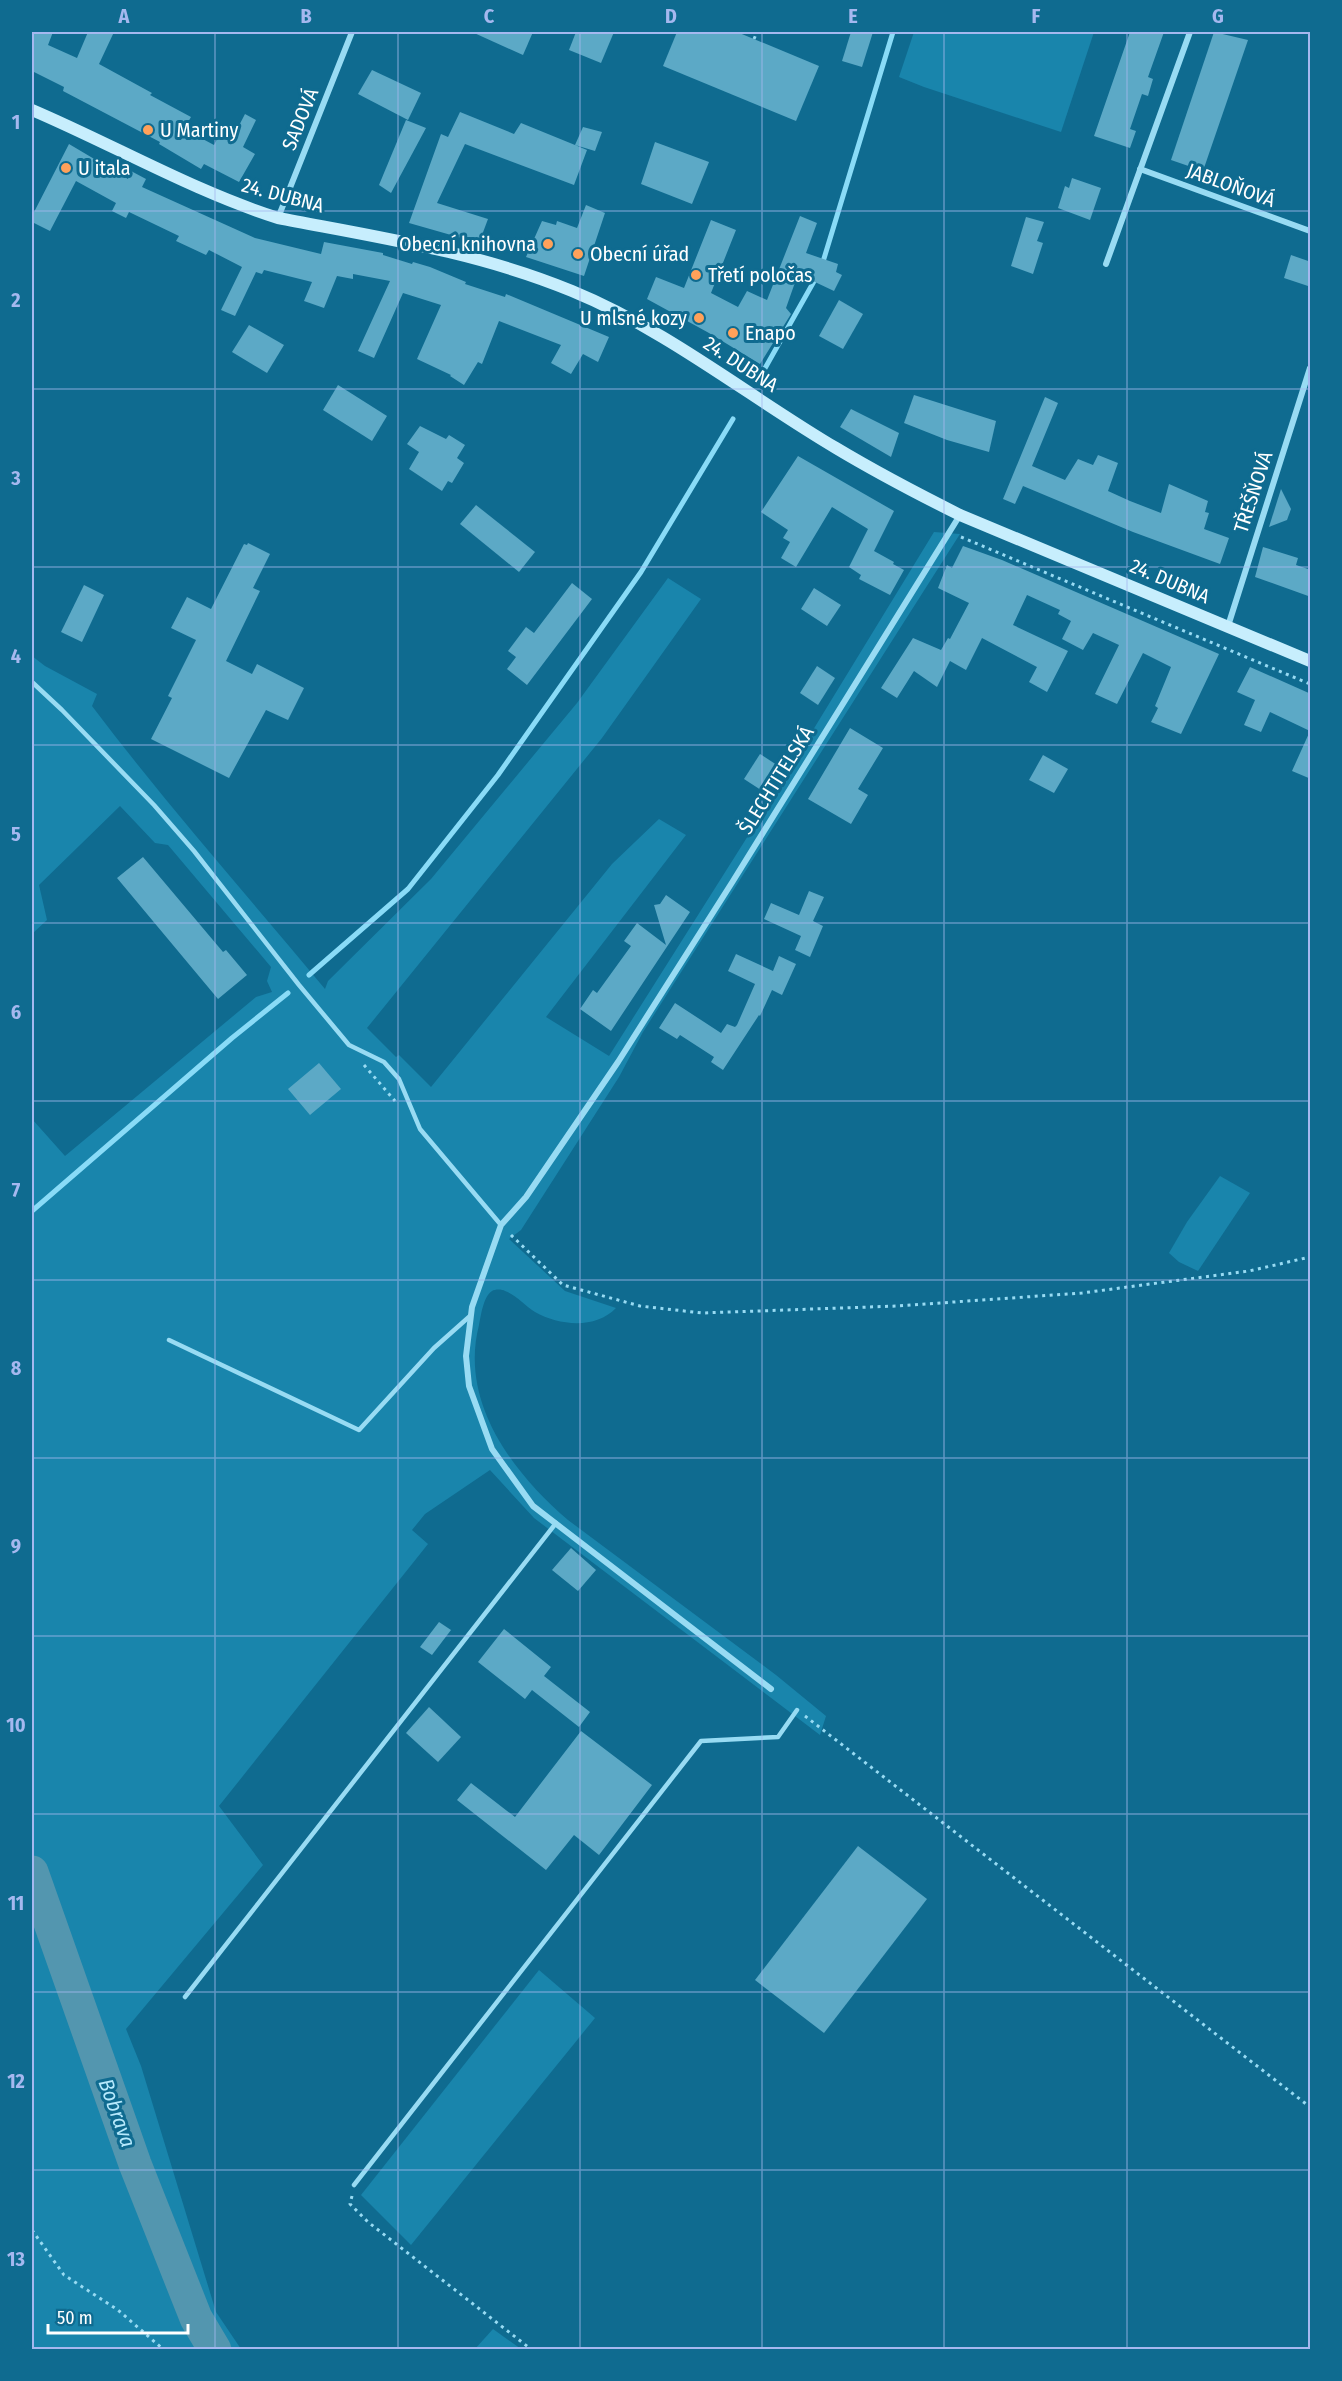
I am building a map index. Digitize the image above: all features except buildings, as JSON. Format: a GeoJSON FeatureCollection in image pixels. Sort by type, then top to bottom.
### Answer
{"type":"FeatureCollection","features":[{"type":"Feature","properties":{"kind":"main road","name":"24. DUBNA"},"geometry":{"type":"LineString","coordinates":[[32,110],[223,199],[278,218],[452,252],[516,270],[573,291],[656,334],[836,448],[960,514],[1311,661]]}},
{"type":"Feature","properties":{"kind":"street","name":"SADOVÁ"},"geometry":{"type":"LineString","coordinates":[[278,218],[352,32]]}},
{"type":"Feature","properties":{"kind":"street"},"geometry":{"type":"LineString","coordinates":[[1106,264],[1190,32]]}},
{"type":"Feature","properties":{"kind":"street","name":"JABLOŇOVÁ"},"geometry":{"type":"LineString","coordinates":[[1140,169],[1311,231]]}},
{"type":"Feature","properties":{"kind":"street","name":"TŘEŠŇOVÁ"},"geometry":{"type":"LineString","coordinates":[[1228,626],[1311,368]]}},
{"type":"Feature","properties":{"kind":"street","name":"ŠLECHTITELSKÁ"},"geometry":{"type":"LineString","coordinates":[[501,1226],[526,1197],[618,1062],[960,514]]}},
{"type":"Feature","properties":{"kind":"street"},"geometry":{"type":"LineString","coordinates":[[501,1226],[472,1307],[466,1356],[469,1386],[492,1449],[533,1506],[771,1689]]}},
{"type":"Feature","properties":{"kind":"lane"},"geometry":{"type":"LineString","coordinates":[[32,682],[154,805],[194,851],[298,985],[349,1044],[384,1062],[399,1079],[420,1129],[501,1226]]}},
{"type":"Feature","properties":{"kind":"lane"},"geometry":{"type":"LineString","coordinates":[[169,1340],[359,1430],[434,1348],[470,1316]]}},
{"type":"Feature","properties":{"kind":"lane"},"geometry":{"type":"LineString","coordinates":[[185,1997],[556,1523]]}},
{"type":"Feature","properties":{"kind":"lane"},"geometry":{"type":"LineString","coordinates":[[354,2185],[701,1741],[778,1737],[797,1710]]}},
{"type":"Feature","properties":{"kind":"path"},"geometry":{"type":"LineString","coordinates":[[754,39],[757,32]]}},
{"type":"Feature","properties":{"kind":"path"},"geometry":{"type":"LineString","coordinates":[[950,533],[1311,684]]}},
{"type":"Feature","properties":{"kind":"path"},"geometry":{"type":"LineString","coordinates":[[349,1044],[367,1070],[399,1107]]}},
{"type":"Feature","properties":{"kind":"path"},"geometry":{"type":"LineString","coordinates":[[501,1226],[563,1285],[640,1306],[702,1313],[897,1306],[1082,1293],[1249,1271],[1311,1257]]}},
{"type":"Feature","properties":{"kind":"path"},"geometry":{"type":"LineString","coordinates":[[797,1710],[1311,2107]]}},
{"type":"Feature","properties":{"kind":"path"},"geometry":{"type":"LineString","coordinates":[[354,2185],[350,2204],[368,2222],[532,2349]]}},
{"type":"Feature","properties":{"kind":"path"},"geometry":{"type":"LineString","coordinates":[[32,2230],[63,2275],[118,2310],[164,2349]]}},
{"type":"Feature","properties":{"kind":"shaded area"},"geometry":{"type":"Polygon","coordinates":[[[914,32],[1094,32],[1061,132],[899,77],[914,32]]]}},
{"type":"Feature","properties":{"kind":"shaded area"},"geometry":{"type":"Polygon","coordinates":[[[934,532],[960,534],[643,1032],[619,1077],[521,1230],[509,1239],[565,1291],[616,1308],[608,1315],[588,1322],[566,1322],[535,1312],[504,1290],[493,1290],[486,1298],[483,1307],[475,1354],[477,1381],[484,1408],[495,1434],[528,1481],[568,1520],[776,1675],[826,1716],[820,1735],[534,1518],[490,1470],[425,1514],[412,1530],[428,1544],[219,1806],[263,1865],[126,2029],[141,2066],[216,2312],[241,2349],[32,2349],[32,1119],[65,1156],[256,997],[272,992],[267,981],[271,967],[168,845],[155,843],[120,806],[39,885],[47,920],[32,934],[32,656],[45,666],[97,694],[92,706],[178,814],[325,989],[328,981],[431,879],[577,703],[668,578],[701,599],[602,738],[367,1028],[396,1057],[399,1055],[431,1087],[612,864],[659,819],[686,835],[546,1017],[609,1056],[758,820],[934,532]]]}},
{"type":"Feature","properties":{"kind":"shaded area"},"geometry":{"type":"Polygon","coordinates":[[[1220,1176],[1250,1193],[1198,1271],[1179,1262],[1169,1253],[1187,1222],[1220,1176]]]}},
{"type":"Feature","properties":{"kind":"shaded area"},"geometry":{"type":"Polygon","coordinates":[[[539,1970],[595,2018],[411,2245],[361,2195],[539,1970]]]}},
{"type":"Feature","properties":{"kind":"shaded area"},"geometry":{"type":"Polygon","coordinates":[[[493,2329],[521,2349],[475,2349],[493,2329]]]}},
{"type":"Feature","properties":{"kind":"waterway"},"geometry":{"type":"LineString","coordinates":[[822,265],[893,32]]}},
{"type":"Feature","properties":{"kind":"waterway"},"geometry":{"type":"LineString","coordinates":[[764,370],[817,276]]}},
{"type":"Feature","properties":{"kind":"waterway"},"geometry":{"type":"LineString","coordinates":[[309,975],[408,889],[498,775],[641,572],[733,419]]}},
{"type":"Feature","properties":{"kind":"waterway"},"geometry":{"type":"LineString","coordinates":[[32,1211],[232,1038],[288,993]]}},
{"type":"Feature","properties":{"kind":"waterway","name":"Bobrava"},"geometry":{"type":"LineString","coordinates":[[32,1872],[135,2164],[196,2318],[215,2350]]}},
{"type":"Feature","properties":{"kind":"place","name":"U Martiny"},"geometry":{"type":"Point","coordinates":[148,130]}},
{"type":"Feature","properties":{"kind":"place","name":"U itala"},"geometry":{"type":"Point","coordinates":[66,168]}},
{"type":"Feature","properties":{"kind":"place","name":"Obecní knihovna"},"geometry":{"type":"Point","coordinates":[548,244]}},
{"type":"Feature","properties":{"kind":"place","name":"Obecní úřad"},"geometry":{"type":"Point","coordinates":[578,254]}},
{"type":"Feature","properties":{"kind":"place","name":"Třetí poločas"},"geometry":{"type":"Point","coordinates":[696,275]}},
{"type":"Feature","properties":{"kind":"place","name":"U mlsné kozy"},"geometry":{"type":"Point","coordinates":[699,318]}},
{"type":"Feature","properties":{"kind":"place","name":"Enapo"},"geometry":{"type":"Point","coordinates":[733,333]}}]}
